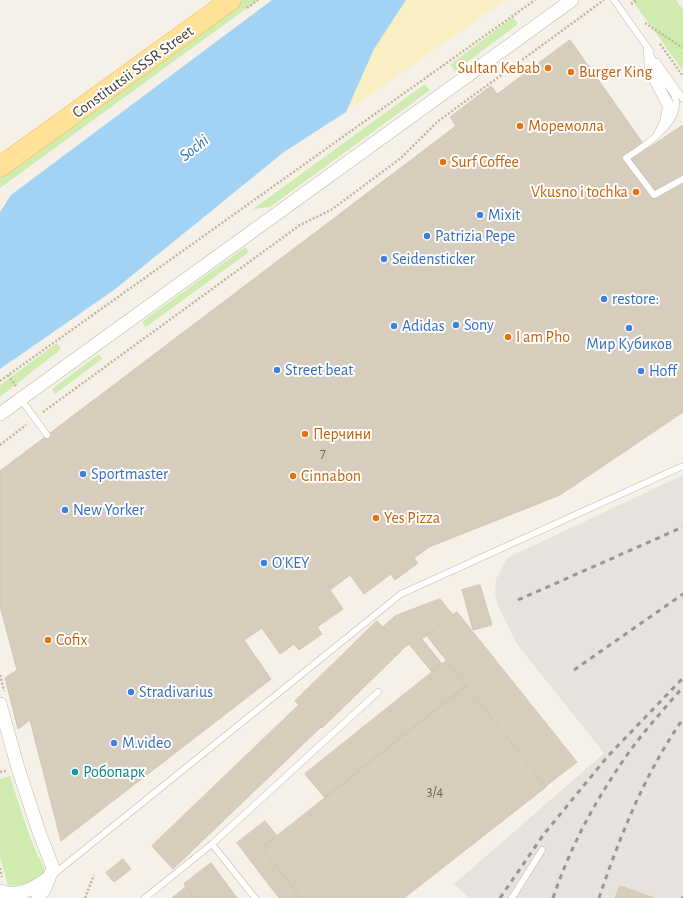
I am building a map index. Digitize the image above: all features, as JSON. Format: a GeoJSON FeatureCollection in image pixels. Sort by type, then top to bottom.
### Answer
{"type":"FeatureCollection","features":[{"type":"Feature","properties":{"kind":"main road","name":"Constitutsii SSSR Street"},"geometry":{"type":"LineString","coordinates":[[0,167],[231,0]]}},
{"type":"Feature","properties":{"kind":"main road","name":"Constitutsii SSSR Street"},"geometry":{"type":"LineString","coordinates":[[0,162],[35,143]]}},
{"type":"Feature","properties":{"kind":"street"},"geometry":{"type":"LineString","coordinates":[[0,414],[20,398],[572,0]]}},
{"type":"Feature","properties":{"kind":"street"},"geometry":{"type":"LineString","coordinates":[[0,704],[22,782],[53,868],[51,876],[38,898]]}},
{"type":"Feature","properties":{"kind":"street"},"geometry":{"type":"LineString","coordinates":[[0,891],[7,894],[18,894],[30,891],[51,876]]}},
{"type":"Feature","properties":{"kind":"lane"},"geometry":{"type":"LineString","coordinates":[[614,0],[683,99]]}},
{"type":"Feature","properties":{"kind":"lane"},"geometry":{"type":"LineString","coordinates":[[647,48],[657,70],[676,102],[676,110],[673,119],[665,130],[626,158],[654,195],[683,179]]}},
{"type":"Feature","properties":{"kind":"lane"},"geometry":{"type":"LineString","coordinates":[[647,48],[648,72],[666,107],[663,122],[654,138]]}},
{"type":"Feature","properties":{"kind":"lane"},"geometry":{"type":"LineString","coordinates":[[20,398],[47,435]]}},
{"type":"Feature","properties":{"kind":"lane"},"geometry":{"type":"LineString","coordinates":[[51,876],[401,594],[683,466]]}},
{"type":"Feature","properties":{"kind":"lane"},"geometry":{"type":"LineString","coordinates":[[145,898],[212,844],[378,692]]}},
{"type":"Feature","properties":{"kind":"lane"},"geometry":{"type":"LineString","coordinates":[[212,844],[255,898]]}},
{"type":"Feature","properties":{"kind":"lane"},"geometry":{"type":"LineString","coordinates":[[512,898],[542,850]]}},
{"type":"Feature","properties":{"kind":"path"},"geometry":{"type":"LineString","coordinates":[[0,381],[534,0]]}},
{"type":"Feature","properties":{"kind":"path"},"geometry":{"type":"LineString","coordinates":[[0,445],[300,225],[331,210],[401,158],[437,122],[464,105],[604,0]]}},
{"type":"Feature","properties":{"kind":"path"},"geometry":{"type":"LineString","coordinates":[[631,4],[637,0]]}},
{"type":"Feature","properties":{"kind":"path"},"geometry":{"type":"LineString","coordinates":[[645,23],[683,48]]}},
{"type":"Feature","properties":{"kind":"path"},"geometry":{"type":"LineString","coordinates":[[459,98],[464,105]]}},
{"type":"Feature","properties":{"kind":"path"},"geometry":{"type":"LineString","coordinates":[[85,898],[94,875]]}},
{"type":"Feature","properties":{"kind":"shaded area"},"geometry":{"type":"Polygon","coordinates":[[[683,475],[683,898],[469,898],[454,884],[604,753],[517,644],[499,608],[495,593],[496,579],[507,558],[683,475]]]}},
{"type":"Feature","properties":{"kind":"green space"},"geometry":{"type":"Polygon","coordinates":[[[231,0],[258,0],[0,188],[0,167],[231,0]]]}},
{"type":"Feature","properties":{"kind":"green space"},"geometry":{"type":"Polygon","coordinates":[[[632,0],[676,0],[683,10],[683,71],[632,0]]]}},
{"type":"Feature","properties":{"kind":"green space"},"geometry":{"type":"Polygon","coordinates":[[[513,17],[518,24],[455,71],[450,65],[513,17]]]}},
{"type":"Feature","properties":{"kind":"green space"},"geometry":{"type":"Polygon","coordinates":[[[425,84],[430,90],[270,207],[253,209],[425,84]]]}},
{"type":"Feature","properties":{"kind":"green space"},"geometry":{"type":"Polygon","coordinates":[[[245,247],[249,252],[146,327],[142,322],[245,247]]]}},
{"type":"Feature","properties":{"kind":"green space"},"geometry":{"type":"Polygon","coordinates":[[[57,343],[61,349],[0,397],[0,385],[57,343]]]}},
{"type":"Feature","properties":{"kind":"green space"},"geometry":{"type":"Polygon","coordinates":[[[99,354],[102,359],[55,394],[52,389],[99,354]]]}},
{"type":"Feature","properties":{"kind":"green space"},"geometry":{"type":"Polygon","coordinates":[[[10,776],[29,833],[44,868],[42,876],[39,879],[29,884],[18,886],[8,885],[0,857],[0,779],[10,776]]]}},
{"type":"Feature","properties":{"kind":"sand"},"geometry":{"type":"Polygon","coordinates":[[[406,0],[505,0],[346,112],[374,49],[406,0]]]}},
{"type":"Feature","properties":{"kind":"water","name":"Sochi"},"geometry":{"type":"Polygon","coordinates":[[[272,0],[406,0],[374,49],[346,112],[284,152],[114,290],[0,369],[0,212],[11,195],[272,0]]]}},
{"type":"Feature","properties":{"kind":"building"},"geometry":{"type":"Polygon","coordinates":[[[570,40],[647,149],[683,125],[683,412],[560,495],[429,547],[414,558],[418,563],[395,580],[391,574],[364,594],[350,575],[330,590],[343,609],[317,627],[322,634],[299,650],[294,644],[280,654],[262,628],[244,640],[271,679],[61,841],[30,720],[18,729],[5,678],[17,670],[0,606],[0,471],[456,126],[450,117],[491,86],[497,94],[570,40]]]}},
{"type":"Feature","properties":{"kind":"building"},"geometry":{"type":"Polygon","coordinates":[[[480,585],[492,625],[473,630],[462,590],[480,585]]]}},
{"type":"Feature","properties":{"kind":"building"},"geometry":{"type":"Polygon","coordinates":[[[440,599],[453,615],[422,639],[442,664],[432,672],[409,644],[404,648],[383,627],[395,616],[440,599]]]}},
{"type":"Feature","properties":{"kind":"building"},"geometry":{"type":"Polygon","coordinates":[[[457,612],[577,762],[546,786],[427,636],[457,612]]]}},
{"type":"Feature","properties":{"kind":"building"},"geometry":{"type":"Polygon","coordinates":[[[377,621],[404,648],[356,695],[329,668],[377,621]]]}},
{"type":"Feature","properties":{"kind":"building"},"geometry":{"type":"Polygon","coordinates":[[[446,661],[466,686],[325,798],[305,774],[446,661]]]}},
{"type":"Feature","properties":{"kind":"building"},"geometry":{"type":"Polygon","coordinates":[[[329,668],[356,695],[322,728],[295,701],[329,668]]]}},
{"type":"Feature","properties":{"kind":"building"},"geometry":{"type":"Polygon","coordinates":[[[466,686],[546,787],[404,898],[301,898],[262,848],[466,686]]]}},
{"type":"Feature","properties":{"kind":"building"},"geometry":{"type":"Polygon","coordinates":[[[299,705],[321,727],[173,869],[152,846],[299,705]]]}},
{"type":"Feature","properties":{"kind":"building"},"geometry":{"type":"Polygon","coordinates":[[[265,821],[277,836],[262,848],[301,898],[279,898],[237,843],[265,821]]]}},
{"type":"Feature","properties":{"kind":"building"},"geometry":{"type":"Polygon","coordinates":[[[123,859],[131,869],[114,882],[106,873],[123,859]]]}},
{"type":"Feature","properties":{"kind":"building"},"geometry":{"type":"Polygon","coordinates":[[[211,863],[237,898],[194,898],[184,884],[211,863]]]}},
{"type":"Feature","properties":{"kind":"building"},"geometry":{"type":"Polygon","coordinates":[[[620,886],[654,898],[616,898],[620,886]]]}},
{"type":"Feature","properties":{"kind":"building"},"geometry":{"type":"Polygon","coordinates":[[[186,887],[194,898],[172,898],[186,887]]]}},
{"type":"Feature","properties":{"kind":"railway"},"geometry":{"type":"LineString","coordinates":[[518,600],[683,527]]}},
{"type":"Feature","properties":{"kind":"railway"},"geometry":{"type":"LineString","coordinates":[[574,670],[683,594]]}},
{"type":"Feature","properties":{"kind":"railway"},"geometry":{"type":"LineString","coordinates":[[500,898],[544,834],[608,756],[683,678]]}},
{"type":"Feature","properties":{"kind":"railway"},"geometry":{"type":"LineString","coordinates":[[553,898],[576,842],[604,789],[654,720],[683,687]]}},
{"type":"Feature","properties":{"kind":"railway"},"geometry":{"type":"LineString","coordinates":[[599,898],[625,828],[645,783],[669,740],[683,719]]}},
{"type":"Feature","properties":{"kind":"place","name":"Sultan Kebab"},"geometry":{"type":"Point","coordinates":[548,68]}},
{"type":"Feature","properties":{"kind":"place","name":"Burger King"},"geometry":{"type":"Point","coordinates":[571,72]}},
{"type":"Feature","properties":{"kind":"place","name":"Моремолла"},"geometry":{"type":"Point","coordinates":[520,126]}},
{"type":"Feature","properties":{"kind":"place","name":"Surf Coffee"},"geometry":{"type":"Point","coordinates":[443,162]}},
{"type":"Feature","properties":{"kind":"place","name":"Vkusno i tochka"},"geometry":{"type":"Point","coordinates":[636,192]}},
{"type":"Feature","properties":{"kind":"place","name":"Mixit"},"geometry":{"type":"Point","coordinates":[480,215]}},
{"type":"Feature","properties":{"kind":"place","name":"Patrizia Pepe"},"geometry":{"type":"Point","coordinates":[427,236]}},
{"type":"Feature","properties":{"kind":"place","name":"Seidensticker"},"geometry":{"type":"Point","coordinates":[384,259]}},
{"type":"Feature","properties":{"kind":"place","name":"restore:"},"geometry":{"type":"Point","coordinates":[604,299]}},
{"type":"Feature","properties":{"kind":"place","name":"Sony"},"geometry":{"type":"Point","coordinates":[456,325]}},
{"type":"Feature","properties":{"kind":"place","name":"Adidas"},"geometry":{"type":"Point","coordinates":[394,326]}},
{"type":"Feature","properties":{"kind":"place","name":"Мир Кубиков"},"geometry":{"type":"Point","coordinates":[629,328]}},
{"type":"Feature","properties":{"kind":"place","name":"I am Pho"},"geometry":{"type":"Point","coordinates":[508,337]}},
{"type":"Feature","properties":{"kind":"place","name":"Street beat"},"geometry":{"type":"Point","coordinates":[277,370]}},
{"type":"Feature","properties":{"kind":"place","name":"Hoff"},"geometry":{"type":"Point","coordinates":[641,371]}},
{"type":"Feature","properties":{"kind":"place","name":"Перчини"},"geometry":{"type":"Point","coordinates":[305,434]}},
{"type":"Feature","properties":{"kind":"place","name":"Sportmaster"},"geometry":{"type":"Point","coordinates":[83,474]}},
{"type":"Feature","properties":{"kind":"place","name":"Cinnabon"},"geometry":{"type":"Point","coordinates":[293,476]}},
{"type":"Feature","properties":{"kind":"place","name":"New Yorker"},"geometry":{"type":"Point","coordinates":[65,510]}},
{"type":"Feature","properties":{"kind":"place","name":"Yes Pizza"},"geometry":{"type":"Point","coordinates":[376,518]}},
{"type":"Feature","properties":{"kind":"place","name":"O’KEY"},"geometry":{"type":"Point","coordinates":[264,563]}},
{"type":"Feature","properties":{"kind":"place","name":"Cofix"},"geometry":{"type":"Point","coordinates":[48,640]}},
{"type":"Feature","properties":{"kind":"place","name":"Stradivarius"},"geometry":{"type":"Point","coordinates":[131,692]}},
{"type":"Feature","properties":{"kind":"place","name":"M.video"},"geometry":{"type":"Point","coordinates":[114,743]}},
{"type":"Feature","properties":{"kind":"place","name":"Робопарк"},"geometry":{"type":"Point","coordinates":[75,772]}}]}
